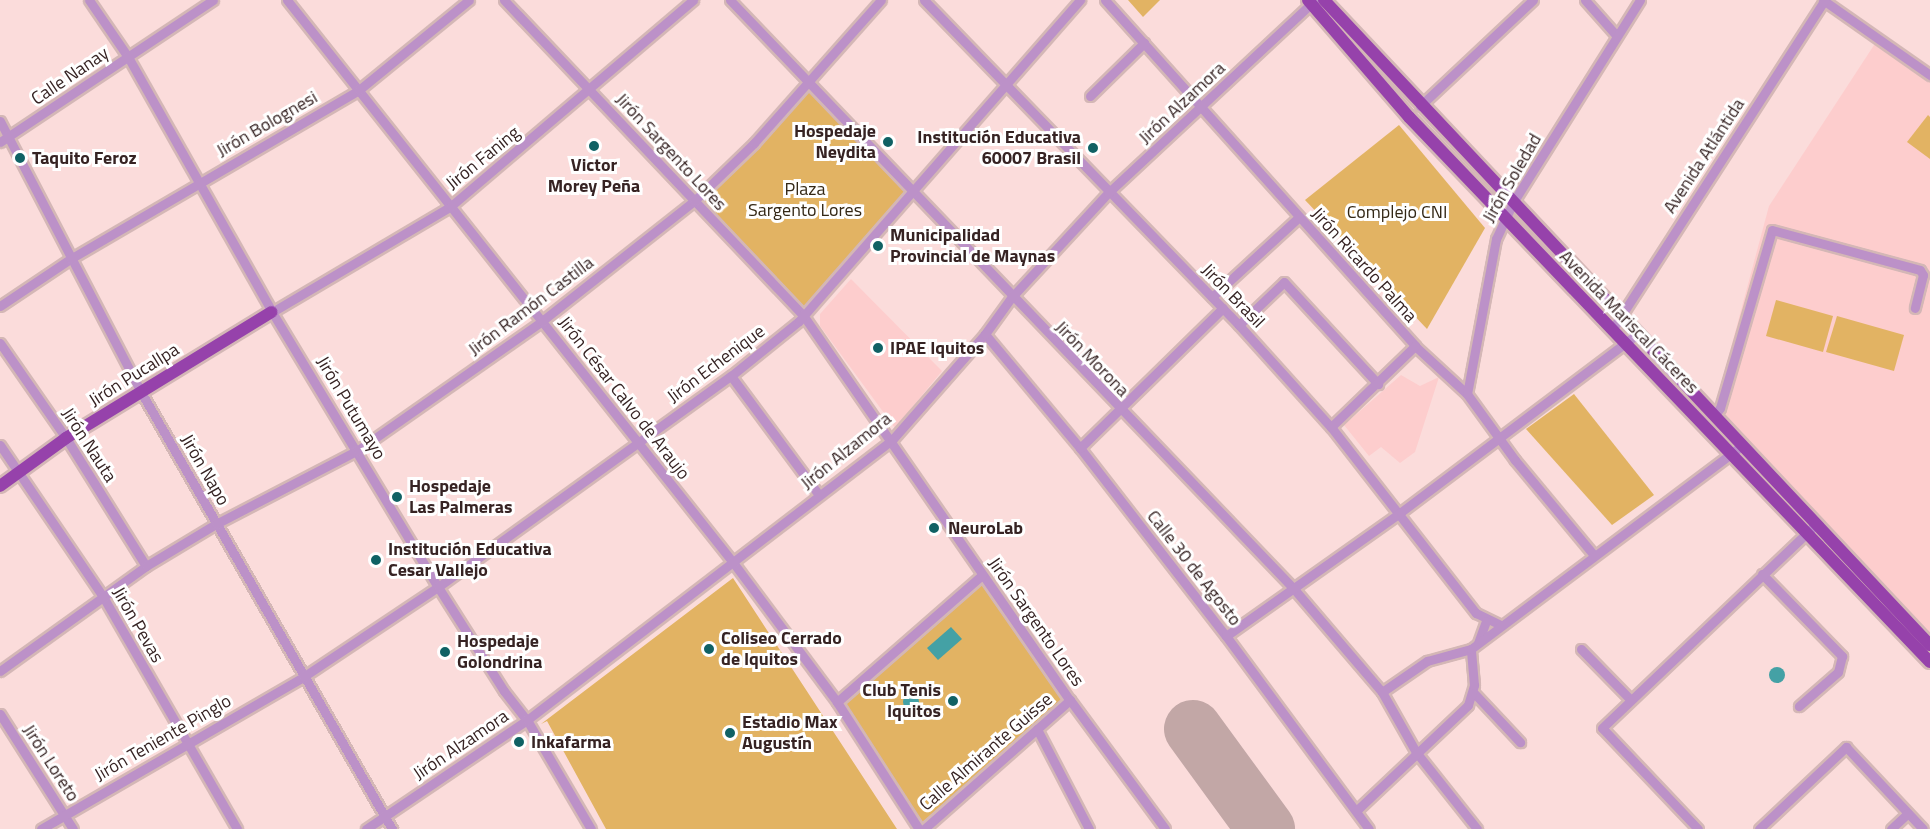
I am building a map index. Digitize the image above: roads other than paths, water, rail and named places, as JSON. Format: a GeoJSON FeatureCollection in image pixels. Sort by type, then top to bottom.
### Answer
{"type":"FeatureCollection","features":[{"type":"Feature","properties":{"kind":"main road","name":"Avenida Mariscal Cáceres"},"geometry":{"type":"LineString","coordinates":[[1315,1],[1420,106],[1742,446],[1930,662]]}},
{"type":"Feature","properties":{"kind":"main road","name":"Avenida Mariscal Cáceres"},"geometry":{"type":"LineString","coordinates":[[1315,1],[1409,117],[1505,219],[1732,456],[1811,528],[1930,645]]}},
{"type":"Feature","properties":{"kind":"main road","name":"Jirón Pucallpa"},"geometry":{"type":"LineString","coordinates":[[0,486],[66,438],[272,312]]}},
{"type":"Feature","properties":{"kind":"street","name":"Jirón Putumayo"},"geometry":{"type":"LineString","coordinates":[[89,0],[128,57],[201,181],[272,312],[358,450],[438,587],[504,692],[527,720],[591,829]]}},
{"type":"Feature","properties":{"kind":"street","name":"Calle Nanay"},"geometry":{"type":"LineString","coordinates":[[4,140],[213,0]]}},
{"type":"Feature","properties":{"kind":"street","name":"Jirón César Calvo de Araujo"},"geometry":{"type":"LineString","coordinates":[[287,0],[732,561],[837,702],[922,829]]}},
{"type":"Feature","properties":{"kind":"street","name":"Jirón Bolognesi"},"geometry":{"type":"LineString","coordinates":[[0,306],[70,259],[359,90],[469,0]]}},
{"type":"Feature","properties":{"kind":"street","name":"Jirón Sargento Lores"},"geometry":{"type":"LineString","coordinates":[[504,0],[803,315],[892,440],[1070,700],[1165,829]]}},
{"type":"Feature","properties":{"kind":"street","name":"Jirón Faning"},"geometry":{"type":"LineString","coordinates":[[272,312],[451,206],[590,91],[693,0]]}},
{"type":"Feature","properties":{"kind":"street","name":"Jirón Morona"},"geometry":{"type":"LineString","coordinates":[[730,0],[914,191],[1011,298],[1118,410],[1294,589],[1382,692],[1416,752],[1477,829]]}},
{"type":"Feature","properties":{"kind":"street","name":"Jirón Ramón Castilla"},"geometry":{"type":"LineString","coordinates":[[0,671],[146,566],[216,524],[358,450],[542,321],[694,201],[754,144],[807,81],[881,0]]}},
{"type":"Feature","properties":{"kind":"street","name":"Jirón Brasil"},"geometry":{"type":"LineString","coordinates":[[924,0],[1108,193],[1239,325],[1331,427],[1401,512],[1476,613],[1486,621],[1501,626]]}},
{"type":"Feature","properties":{"kind":"street","name":"Jirón Echenique"},"geometry":{"type":"LineString","coordinates":[[303,677],[438,587],[731,376],[803,315],[914,191],[1003,83],[1080,0]]}},
{"type":"Feature","properties":{"kind":"street","name":"Jirón Ricardo Palma"},"geometry":{"type":"LineString","coordinates":[[1105,0],[1415,346],[1467,394],[1593,554]]}},
{"type":"Feature","properties":{"kind":"street"},"geometry":{"type":"LineString","coordinates":[[1420,106],[1533,0]]}},
{"type":"Feature","properties":{"kind":"street"},"geometry":{"type":"LineString","coordinates":[[1585,0],[1617,36]]}},
{"type":"Feature","properties":{"kind":"street","name":"Jirón Soledad"},"geometry":{"type":"LineString","coordinates":[[1467,394],[1496,239],[1512,204],[1640,0]]}},
{"type":"Feature","properties":{"kind":"street"},"geometry":{"type":"LineString","coordinates":[[1824,0],[1930,75]]}},
{"type":"Feature","properties":{"kind":"street","name":"Avenida Atlántida"},"geometry":{"type":"LineString","coordinates":[[1612,330],[1824,0]]}},
{"type":"Feature","properties":{"kind":"street","name":"Jirón Alzamora"},"geometry":{"type":"LineString","coordinates":[[366,829],[527,720],[892,440],[985,334],[1011,298],[1108,193],[1315,1]]}},
{"type":"Feature","properties":{"kind":"street"},"geometry":{"type":"LineString","coordinates":[[1090,96],[1144,44]]}},
{"type":"Feature","properties":{"kind":"street","name":"Jirón Napo"},"geometry":{"type":"LineString","coordinates":[[0,121],[4,140],[141,392],[392,829]]}},
{"type":"Feature","properties":{"kind":"street"},"geometry":{"type":"LineString","coordinates":[[1212,297],[1299,218]]}},
{"type":"Feature","properties":{"kind":"street"},"geometry":{"type":"LineString","coordinates":[[1714,416],[1720,408],[1772,230],[1920,270],[1923,275],[1915,308]]}},
{"type":"Feature","properties":{"kind":"street"},"geometry":{"type":"LineString","coordinates":[[1239,325],[1284,282],[1378,384]]}},
{"type":"Feature","properties":{"kind":"street"},"geometry":{"type":"LineString","coordinates":[[1080,448],[1223,308]]}},
{"type":"Feature","properties":{"kind":"street","name":"Calle 30 de Agosto"},"geometry":{"type":"LineString","coordinates":[[985,334],[1080,448],[1226,636],[1369,829]]}},
{"type":"Feature","properties":{"kind":"street"},"geometry":{"type":"LineString","coordinates":[[1226,636],[1401,512],[1636,334]]}},
{"type":"Feature","properties":{"kind":"street","name":"Jirón Nauta"},"geometry":{"type":"LineString","coordinates":[[0,343],[66,438],[146,566]]}},
{"type":"Feature","properties":{"kind":"street"},"geometry":{"type":"LineString","coordinates":[[1331,427],[1415,346]]}},
{"type":"Feature","properties":{"kind":"street"},"geometry":{"type":"LineString","coordinates":[[731,376],[819,495]]}},
{"type":"Feature","properties":{"kind":"street","name":"Jirón Pevas"},"geometry":{"type":"LineString","coordinates":[[0,445],[102,596],[237,829]]}},
{"type":"Feature","properties":{"kind":"street"},"geometry":{"type":"LineString","coordinates":[[1382,692],[1427,661],[1475,646],[1593,554],[1732,456],[1742,446]]}},
{"type":"Feature","properties":{"kind":"street"},"geometry":{"type":"LineString","coordinates":[[1698,829],[1602,728],[1629,698],[1811,528]]}},
{"type":"Feature","properties":{"kind":"street"},"geometry":{"type":"LineString","coordinates":[[837,702],[982,574]]}},
{"type":"Feature","properties":{"kind":"street"},"geometry":{"type":"LineString","coordinates":[[1762,574],[1842,656],[1838,672],[1799,706]]}},
{"type":"Feature","properties":{"kind":"street"},"geometry":{"type":"LineString","coordinates":[[1356,812],[1416,752],[1468,705],[1473,692],[1475,646],[1486,621]]}},
{"type":"Feature","properties":{"kind":"street"},"geometry":{"type":"LineString","coordinates":[[1581,649],[1629,698]]}},
{"type":"Feature","properties":{"kind":"street","name":"Jirón Teniente Pinglo"},"geometry":{"type":"LineString","coordinates":[[41,829],[186,742],[303,677]]}},
{"type":"Feature","properties":{"kind":"street"},"geometry":{"type":"LineString","coordinates":[[1473,692],[1489,705],[1520,742]]}},
{"type":"Feature","properties":{"kind":"street","name":"Calle Almirante Guisse"},"geometry":{"type":"LineString","coordinates":[[922,829],[1070,700]]}},
{"type":"Feature","properties":{"kind":"street","name":"Jirón Loreto"},"geometry":{"type":"LineString","coordinates":[[0,714],[74,829]]}},
{"type":"Feature","properties":{"kind":"street"},"geometry":{"type":"LineString","coordinates":[[1037,729],[1089,829]]}},
{"type":"Feature","properties":{"kind":"street"},"geometry":{"type":"LineString","coordinates":[[1759,829],[1846,747],[1923,829]]}},
{"type":"Feature","properties":{"kind":"street"},"geometry":{"type":"LineString","coordinates":[[1891,829],[1908,813]]}},
{"type":"Feature","properties":{"kind":"water"},"geometry":{"type":"Polygon","coordinates":[[[951,627],[962,639],[938,660],[927,648],[951,627]]]}},
{"type":"Feature","properties":{"kind":"water"},"geometry":{"type":"Polygon","coordinates":[[[1777,667],[1783,669],[1785,675],[1783,681],[1777,683],[1771,681],[1769,675],[1771,669],[1777,667]]]}},
{"type":"Feature","properties":{"kind":"water"},"geometry":{"type":"Polygon","coordinates":[[[911,694],[919,702],[911,710],[903,702],[911,694]]]}},
{"type":"Feature","properties":{"kind":"place","name":"Hospedaje Neydita"},"geometry":{"type":"Point","coordinates":[888,142]}},
{"type":"Feature","properties":{"kind":"place","name":"Victor Morey Peña"},"geometry":{"type":"Point","coordinates":[594,146]}},
{"type":"Feature","properties":{"kind":"place","name":"Institución Educativa 60007 Brasil"},"geometry":{"type":"Point","coordinates":[1093,148]}},
{"type":"Feature","properties":{"kind":"place","name":"Taquito Feroz"},"geometry":{"type":"Point","coordinates":[20,158]}},
{"type":"Feature","properties":{"kind":"place","name":"Municipalidad Provincial de Maynas"},"geometry":{"type":"Point","coordinates":[878,246]}},
{"type":"Feature","properties":{"kind":"place","name":"IPAE Iquitos"},"geometry":{"type":"Point","coordinates":[878,348]}},
{"type":"Feature","properties":{"kind":"place","name":"Hospedaje Las Palmeras"},"geometry":{"type":"Point","coordinates":[397,497]}},
{"type":"Feature","properties":{"kind":"place","name":"NeuroLab"},"geometry":{"type":"Point","coordinates":[934,528]}},
{"type":"Feature","properties":{"kind":"place","name":"Institución Educativa Cesar Vallejo"},"geometry":{"type":"Point","coordinates":[376,560]}},
{"type":"Feature","properties":{"kind":"place","name":"Coliseo Cerrado de Iquitos"},"geometry":{"type":"Point","coordinates":[709,649]}},
{"type":"Feature","properties":{"kind":"place","name":"Hospedaje Golondrina"},"geometry":{"type":"Point","coordinates":[445,652]}},
{"type":"Feature","properties":{"kind":"place","name":"Club Tenis Iquitos"},"geometry":{"type":"Point","coordinates":[953,701]}},
{"type":"Feature","properties":{"kind":"place","name":"Estadio Max Augustín"},"geometry":{"type":"Point","coordinates":[730,733]}},
{"type":"Feature","properties":{"kind":"place","name":"Inkafarma"},"geometry":{"type":"Point","coordinates":[519,742]}},
{"type":"Feature","properties":{"kind":"park label","name":"Plaza Sargento Lores"},"geometry":{"type":"Point","coordinates":[805,200]}},
{"type":"Feature","properties":{"kind":"park label","name":"Complejo CNI"},"geometry":{"type":"Point","coordinates":[1397,212]}}]}
